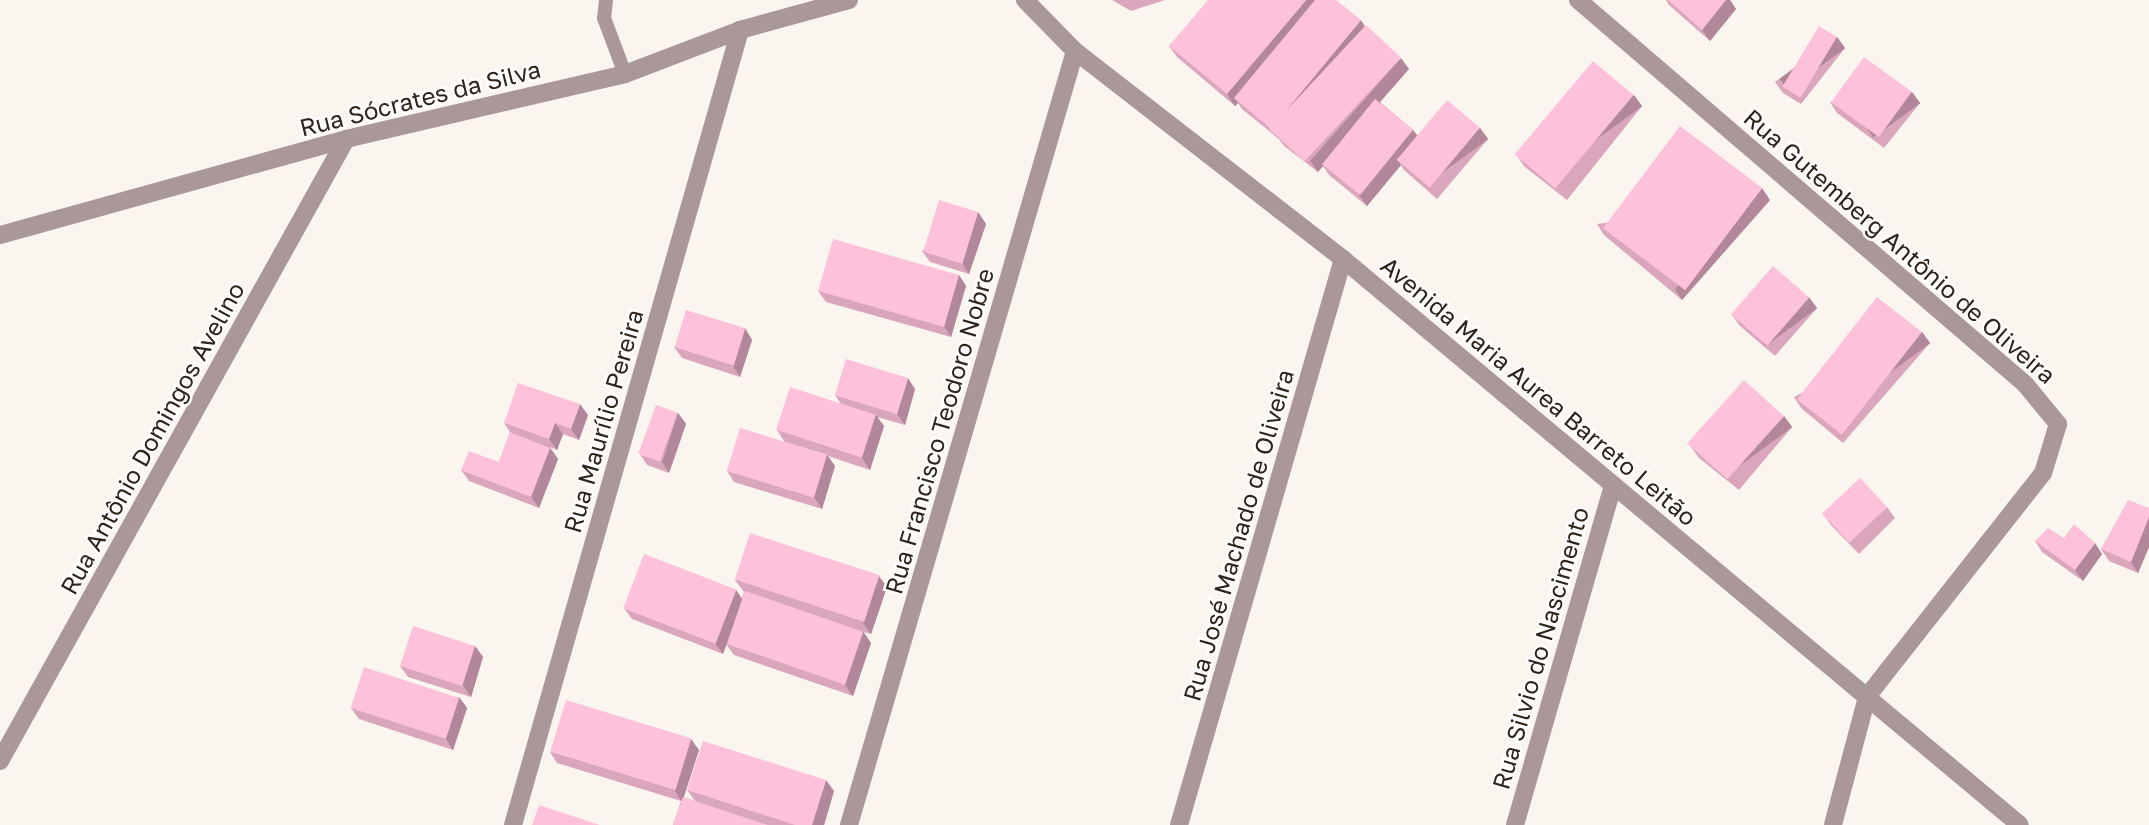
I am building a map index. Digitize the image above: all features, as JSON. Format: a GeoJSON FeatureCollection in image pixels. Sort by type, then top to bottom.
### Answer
{"type":"FeatureCollection","features":[{"type":"Feature","properties":{"kind":"street","name":"Rua Sócrates da Silva"},"geometry":{"type":"LineString","coordinates":[[0,235],[346,139],[625,74],[740,30],[849,0]]}},
{"type":"Feature","properties":{"kind":"street","name":"Avenida Maria Aurea Barreto Leitão"},"geometry":{"type":"LineString","coordinates":[[1025,0],[1075,51],[1343,259],[2020,825]]}},
{"type":"Feature","properties":{"kind":"street","name":"Rua Gutemberg Antônio de Oliveira"},"geometry":{"type":"LineString","coordinates":[[1578,0],[2025,384],[2058,424],[2043,473],[1867,697]]}},
{"type":"Feature","properties":{"kind":"street","name":"Rua Maurílio Pereira"},"geometry":{"type":"LineString","coordinates":[[513,825],[740,30]]}},
{"type":"Feature","properties":{"kind":"street","name":"Rua Francisco Teodoro Nobre"},"geometry":{"type":"LineString","coordinates":[[849,825],[1075,51]]}},
{"type":"Feature","properties":{"kind":"street","name":"Rua Antônio Domingos Avelino"},"geometry":{"type":"LineString","coordinates":[[0,761],[346,139]]}},
{"type":"Feature","properties":{"kind":"street","name":"Rua José Machado de Oliveira"},"geometry":{"type":"LineString","coordinates":[[1179,825],[1343,259]]}},
{"type":"Feature","properties":{"kind":"street","name":"Rua Silvio do Nascimento"},"geometry":{"type":"LineString","coordinates":[[1515,825],[1613,485]]}},
{"type":"Feature","properties":{"kind":"street"},"geometry":{"type":"LineString","coordinates":[[1833,825],[1867,697]]}},
{"type":"Feature","properties":{"kind":"lane"},"geometry":{"type":"LineString","coordinates":[[606,0],[604,18],[625,74]]}},
{"type":"Feature","properties":{"kind":"building"},"geometry":{"type":"Polygon","coordinates":[[[1208,0],[1306,0],[1227,94],[1169,46],[1208,0]]]}},
{"type":"Feature","properties":{"kind":"building"},"geometry":{"type":"Polygon","coordinates":[[[1315,0],[1336,0],[1361,20],[1271,129],[1234,98],[1315,0]]]}},
{"type":"Feature","properties":{"kind":"building"},"geometry":{"type":"Polygon","coordinates":[[[1668,0],[1726,0],[1702,30],[1668,0]]]}},
{"type":"Feature","properties":{"kind":"building"},"geometry":{"type":"Polygon","coordinates":[[[1366,25],[1401,58],[1304,162],[1269,129],[1366,25]]]}},
{"type":"Feature","properties":{"kind":"building"},"geometry":{"type":"Polygon","coordinates":[[[1819,26],[1837,37],[1800,98],[1782,87],[1819,26]]]}},
{"type":"Feature","properties":{"kind":"building"},"geometry":{"type":"Polygon","coordinates":[[[1864,57],[1912,92],[1879,137],[1831,102],[1864,57]]]}},
{"type":"Feature","properties":{"kind":"building"},"geometry":{"type":"Polygon","coordinates":[[[1593,61],[1634,95],[1555,189],[1515,154],[1593,61]]]}},
{"type":"Feature","properties":{"kind":"building"},"geometry":{"type":"Polygon","coordinates":[[[1375,99],[1413,130],[1360,195],[1322,164],[1375,99]]]}},
{"type":"Feature","properties":{"kind":"building"},"geometry":{"type":"Polygon","coordinates":[[[1447,100],[1480,128],[1430,187],[1397,160],[1447,100]]]}},
{"type":"Feature","properties":{"kind":"building"},"geometry":{"type":"Polygon","coordinates":[[[1680,126],[1762,188],[1685,290],[1603,228],[1680,126]]]}},
{"type":"Feature","properties":{"kind":"building"},"geometry":{"type":"Polygon","coordinates":[[[939,200],[978,212],[962,264],[923,252],[939,200]]]}},
{"type":"Feature","properties":{"kind":"building"},"geometry":{"type":"Polygon","coordinates":[[[833,239],[959,275],[944,327],[818,291],[833,239]]]}},
{"type":"Feature","properties":{"kind":"building"},"geometry":{"type":"Polygon","coordinates":[[[1773,266],[1809,297],[1767,346],[1731,314],[1773,266]]]}},
{"type":"Feature","properties":{"kind":"building"},"geometry":{"type":"Polygon","coordinates":[[[1877,297],[1922,332],[1842,435],[1797,399],[1877,297]]]}},
{"type":"Feature","properties":{"kind":"building"},"geometry":{"type":"Polygon","coordinates":[[[686,310],[745,328],[734,365],[675,347],[686,310]]]}},
{"type":"Feature","properties":{"kind":"building"},"geometry":{"type":"Polygon","coordinates":[[[846,359],[908,378],[897,414],[835,395],[846,359]]]}},
{"type":"Feature","properties":{"kind":"building"},"geometry":{"type":"Polygon","coordinates":[[[1744,380],[1784,416],[1727,479],[1687,443],[1744,380]]]}},
{"type":"Feature","properties":{"kind":"building"},"geometry":{"type":"Polygon","coordinates":[[[518,383],[580,404],[571,429],[555,423],[549,439],[504,423],[518,383]]]}},
{"type":"Feature","properties":{"kind":"building"},"geometry":{"type":"Polygon","coordinates":[[[790,387],[876,415],[862,458],[776,430],[790,387]]]}},
{"type":"Feature","properties":{"kind":"building"},"geometry":{"type":"Polygon","coordinates":[[[656,405],[678,413],[660,462],[638,454],[656,405]]]}},
{"type":"Feature","properties":{"kind":"building"},"geometry":{"type":"Polygon","coordinates":[[[740,428],[827,455],[814,498],[727,471],[740,428]]]}},
{"type":"Feature","properties":{"kind":"building"},"geometry":{"type":"Polygon","coordinates":[[[510,432],[550,448],[531,497],[461,470],[469,451],[499,462],[510,432]]]}},
{"type":"Feature","properties":{"kind":"building"},"geometry":{"type":"Polygon","coordinates":[[[1860,478],[1887,507],[1849,543],[1822,513],[1860,478]]]}},
{"type":"Feature","properties":{"kind":"building"},"geometry":{"type":"Polygon","coordinates":[[[2128,500],[2149,508],[2149,517],[2131,562],[2101,549],[2128,500]]]}},
{"type":"Feature","properties":{"kind":"building"},"geometry":{"type":"Polygon","coordinates":[[[2074,524],[2095,543],[2075,570],[2035,541],[2048,528],[2064,538],[2074,524]]]}},
{"type":"Feature","properties":{"kind":"building"},"geometry":{"type":"Polygon","coordinates":[[[750,533],[879,575],[864,622],[735,580],[750,533]]]}},
{"type":"Feature","properties":{"kind":"building"},"geometry":{"type":"Polygon","coordinates":[[[644,554],[736,589],[716,644],[623,608],[644,554]]]}},
{"type":"Feature","properties":{"kind":"building"},"geometry":{"type":"Polygon","coordinates":[[[745,591],[863,632],[845,685],[727,644],[745,591]]]}},
{"type":"Feature","properties":{"kind":"building"},"geometry":{"type":"Polygon","coordinates":[[[413,626],[475,646],[462,686],[400,666],[413,626]]]}},
{"type":"Feature","properties":{"kind":"building"},"geometry":{"type":"Polygon","coordinates":[[[364,667],[459,698],[446,739],[351,708],[364,667]]]}},
{"type":"Feature","properties":{"kind":"building"},"geometry":{"type":"Polygon","coordinates":[[[566,700],[691,738],[675,790],[550,752],[566,700]]]}},
{"type":"Feature","properties":{"kind":"building"},"geometry":{"type":"Polygon","coordinates":[[[703,741],[826,780],[812,825],[795,825],[687,790],[703,741]]]}},
{"type":"Feature","properties":{"kind":"building"},"geometry":{"type":"Polygon","coordinates":[[[683,797],[768,825],[673,825],[683,797]]]}},
{"type":"Feature","properties":{"kind":"building"},"geometry":{"type":"Polygon","coordinates":[[[539,805],[600,825],[532,825],[539,805]]]}}]}
